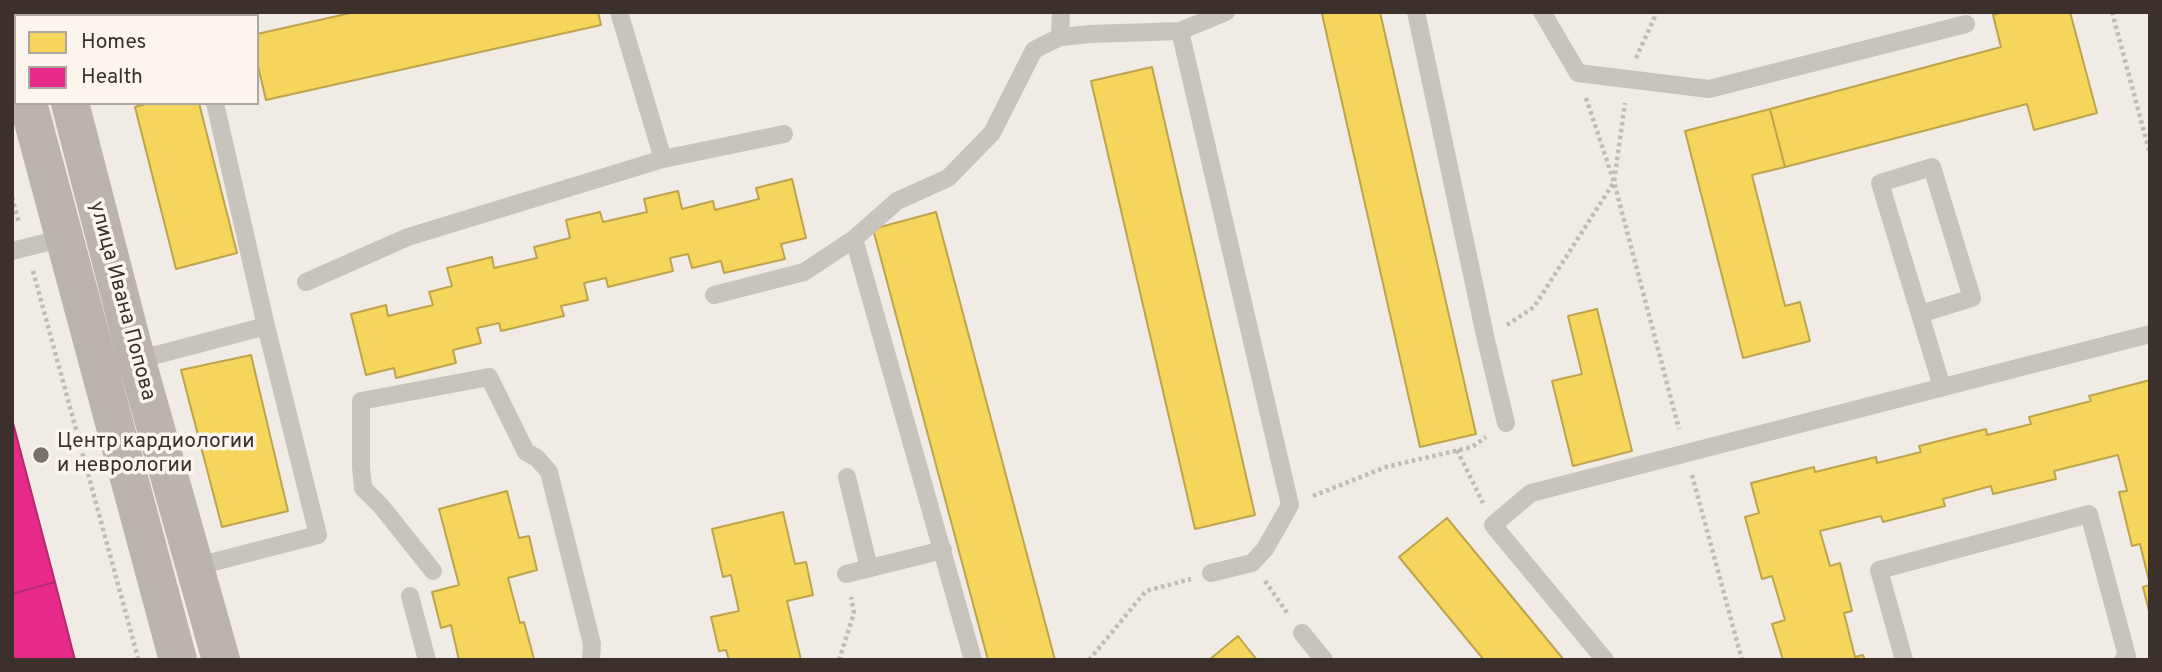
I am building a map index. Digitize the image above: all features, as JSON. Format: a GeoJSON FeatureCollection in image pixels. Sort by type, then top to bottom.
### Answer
{"type":"FeatureCollection","features":[{"type":"Feature","properties":{"kind":"main road","name":"улица Ивана Попова"},"geometry":{"type":"LineString","coordinates":[[29,105],[178,660]]}},
{"type":"Feature","properties":{"kind":"main road","name":"улица Ивана Попова"},"geometry":{"type":"LineString","coordinates":[[77,105],[136,358],[221,660]]}},
{"type":"Feature","properties":{"kind":"lane"},"geometry":{"type":"LineString","coordinates":[[619,12],[663,159]]}},
{"type":"Feature","properties":{"kind":"lane"},"geometry":{"type":"LineString","coordinates":[[1060,37],[1061,12]]}},
{"type":"Feature","properties":{"kind":"lane"},"geometry":{"type":"LineString","coordinates":[[714,295],[804,272],[854,239],[897,201],[948,178],[992,133],[1034,50],[1060,37],[1180,32],[1226,12]]}},
{"type":"Feature","properties":{"kind":"lane"},"geometry":{"type":"LineString","coordinates":[[1416,12],[1506,423]]}},
{"type":"Feature","properties":{"kind":"lane"},"geometry":{"type":"LineString","coordinates":[[1542,12],[1578,73],[1709,89],[1966,24]]}},
{"type":"Feature","properties":{"kind":"lane"},"geometry":{"type":"LineString","coordinates":[[1180,32],[1290,505],[1265,549],[1252,564],[1210,573]]}},
{"type":"Feature","properties":{"kind":"lane"},"geometry":{"type":"LineString","coordinates":[[194,567],[318,535],[266,326],[215,105]]}},
{"type":"Feature","properties":{"kind":"lane"},"geometry":{"type":"LineString","coordinates":[[306,282],[408,237],[663,159],[784,134]]}},
{"type":"Feature","properties":{"kind":"lane"},"geometry":{"type":"LineString","coordinates":[[1920,314],[1972,298],[1932,167],[1880,183],[1942,387]]}},
{"type":"Feature","properties":{"kind":"lane"},"geometry":{"type":"LineString","coordinates":[[12,251],[64,238]]}},
{"type":"Feature","properties":{"kind":"lane"},"geometry":{"type":"LineString","coordinates":[[854,239],[973,660]]}},
{"type":"Feature","properties":{"kind":"lane"},"geometry":{"type":"LineString","coordinates":[[136,358],[266,326]]}},
{"type":"Feature","properties":{"kind":"lane"},"geometry":{"type":"LineString","coordinates":[[1605,660],[1493,524],[1531,493],[2150,334]]}},
{"type":"Feature","properties":{"kind":"lane"},"geometry":{"type":"LineString","coordinates":[[433,571],[381,506],[363,488],[361,401],[489,377],[526,452],[537,458],[549,472],[593,644],[591,660]]}},
{"type":"Feature","properties":{"kind":"lane"},"geometry":{"type":"LineString","coordinates":[[847,477],[869,568]]}},
{"type":"Feature","properties":{"kind":"lane"},"geometry":{"type":"LineString","coordinates":[[1904,660],[1880,570],[2090,514],[2127,656],[2123,660]]}},
{"type":"Feature","properties":{"kind":"lane"},"geometry":{"type":"LineString","coordinates":[[846,573],[943,550]]}},
{"type":"Feature","properties":{"kind":"lane"},"geometry":{"type":"LineString","coordinates":[[410,596],[427,660]]}},
{"type":"Feature","properties":{"kind":"lane"},"geometry":{"type":"LineString","coordinates":[[1302,634],[1324,660]]}},
{"type":"Feature","properties":{"kind":"path"},"geometry":{"type":"LineString","coordinates":[[1486,340],[1534,307],[1614,182],[1628,79],[1657,12]]}},
{"type":"Feature","properties":{"kind":"path"},"geometry":{"type":"LineString","coordinates":[[2112,12],[2150,154]]}},
{"type":"Feature","properties":{"kind":"path"},"geometry":{"type":"LineString","coordinates":[[1578,73],[1614,182],[1742,660]]}},
{"type":"Feature","properties":{"kind":"path"},"geometry":{"type":"LineString","coordinates":[[12,197],[22,232]]}},
{"type":"Feature","properties":{"kind":"path"},"geometry":{"type":"LineString","coordinates":[[31,264],[138,660]]}},
{"type":"Feature","properties":{"kind":"path"},"geometry":{"type":"LineString","coordinates":[[1290,505],[1386,467],[1472,447],[1506,423]]}},
{"type":"Feature","properties":{"kind":"path"},"geometry":{"type":"LineString","coordinates":[[1457,450],[1493,524]]}},
{"type":"Feature","properties":{"kind":"path"},"geometry":{"type":"LineString","coordinates":[[1252,564],[1302,634]]}},
{"type":"Feature","properties":{"kind":"path"},"geometry":{"type":"LineString","coordinates":[[839,660],[854,613],[846,573]]}},
{"type":"Feature","properties":{"kind":"path"},"geometry":{"type":"LineString","coordinates":[[1089,660],[1146,591],[1210,573]]}},
{"type":"Feature","properties":{"kind":"building: Homes"},"geometry":{"type":"Polygon","coordinates":[[[109,12],[142,14],[110,14],[109,12]]]}},
{"type":"Feature","properties":{"kind":"building: Homes"},"geometry":{"type":"Polygon","coordinates":[[[355,12],[598,12],[601,25],[266,100],[259,70],[259,34],[355,12]]]}},
{"type":"Feature","properties":{"kind":"building: Homes"},"geometry":{"type":"Polygon","coordinates":[[[1380,12],[1476,434],[1420,447],[1322,14],[1380,12]]]}},
{"type":"Feature","properties":{"kind":"building: Homes"},"geometry":{"type":"Polygon","coordinates":[[[2003,12],[2070,12],[2097,113],[2034,130],[2027,104],[1785,167],[1770,109],[2001,47],[1993,15],[2003,12]]]}},
{"type":"Feature","properties":{"kind":"building: Homes"},"geometry":{"type":"Polygon","coordinates":[[[1152,67],[1255,515],[1195,529],[1091,81],[1152,67]]]}},
{"type":"Feature","properties":{"kind":"building: Homes"},"geometry":{"type":"Polygon","coordinates":[[[200,105],[237,253],[176,269],[135,107],[200,105]]]}},
{"type":"Feature","properties":{"kind":"building: Homes"},"geometry":{"type":"Polygon","coordinates":[[[1770,109],[1785,167],[1752,175],[1785,306],[1800,302],[1810,341],[1743,358],[1685,131],[1770,109]]]}},
{"type":"Feature","properties":{"kind":"building: Homes"},"geometry":{"type":"Polygon","coordinates":[[[792,179],[806,238],[781,244],[785,259],[724,273],[721,261],[692,268],[688,254],[670,258],[673,271],[608,287],[606,278],[584,283],[588,300],[561,306],[564,316],[501,331],[499,323],[477,328],[481,343],[453,350],[456,363],[396,378],[394,368],[366,375],[351,314],[386,305],[388,316],[433,305],[429,292],[452,286],[447,268],[492,257],[494,268],[537,258],[534,247],[570,238],[566,220],[600,212],[603,222],[647,212],[644,199],[678,191],[682,209],[713,201],[715,210],[759,199],[756,188],[792,179]]]}},
{"type":"Feature","properties":{"kind":"building: Homes"},"geometry":{"type":"Polygon","coordinates":[[[936,212],[1055,660],[988,660],[873,229],[936,212]]]}},
{"type":"Feature","properties":{"kind":"building: Homes"},"geometry":{"type":"Polygon","coordinates":[[[1597,309],[1632,451],[1573,466],[1552,381],[1582,374],[1568,316],[1597,309]]]}},
{"type":"Feature","properties":{"kind":"building: Homes"},"geometry":{"type":"Polygon","coordinates":[[[251,355],[288,511],[222,527],[181,370],[251,355]]]}},
{"type":"Feature","properties":{"kind":"building: Homes"},"geometry":{"type":"Polygon","coordinates":[[[2150,380],[2150,585],[2140,544],[2132,546],[2119,492],[2127,491],[2118,455],[2054,471],[2056,479],[1993,494],[1991,486],[1943,499],[1945,506],[1883,522],[1881,516],[1820,531],[1830,566],[1840,563],[1852,611],[1844,613],[1855,657],[1863,655],[1865,660],[1783,660],[1772,624],[1785,620],[1772,576],[1762,579],[1745,517],[1759,513],[1751,483],[1814,467],[1815,472],[1876,457],[1877,463],[1921,452],[1919,446],[1986,429],[1987,435],[2031,424],[2029,417],[2091,401],[2089,396],[2150,380]]]}},
{"type":"Feature","properties":{"kind":"building: Homes"},"geometry":{"type":"Polygon","coordinates":[[[507,491],[519,538],[529,536],[537,570],[508,578],[520,623],[524,622],[534,659],[459,660],[451,625],[441,628],[432,592],[459,585],[439,509],[507,491]]]}},
{"type":"Feature","properties":{"kind":"building: Homes"},"geometry":{"type":"Polygon","coordinates":[[[783,512],[795,564],[806,562],[813,595],[787,601],[801,660],[729,660],[726,650],[719,651],[711,617],[739,611],[731,575],[723,577],[712,529],[783,512]]]}},
{"type":"Feature","properties":{"kind":"building: Homes"},"geometry":{"type":"Polygon","coordinates":[[[1447,518],[1564,660],[1484,660],[1399,557],[1447,518]]]}},
{"type":"Feature","properties":{"kind":"building: Homes"},"geometry":{"type":"Polygon","coordinates":[[[2150,585],[2150,615],[2143,587],[2150,585]]]}},
{"type":"Feature","properties":{"kind":"building: Homes"},"geometry":{"type":"Polygon","coordinates":[[[1238,636],[1257,660],[1209,660],[1238,636]]]}},
{"type":"Feature","properties":{"kind":"building: Health"},"geometry":{"type":"Polygon","coordinates":[[[12,419],[55,582],[12,594],[12,419]]]}},
{"type":"Feature","properties":{"kind":"building: Health"},"geometry":{"type":"Polygon","coordinates":[[[55,582],[75,660],[12,660],[12,594],[55,582]]]}},
{"type":"Feature","properties":{"kind":"place","name":"Центр кардиологии и неврологии"},"geometry":{"type":"Point","coordinates":[41,455]}}]}
